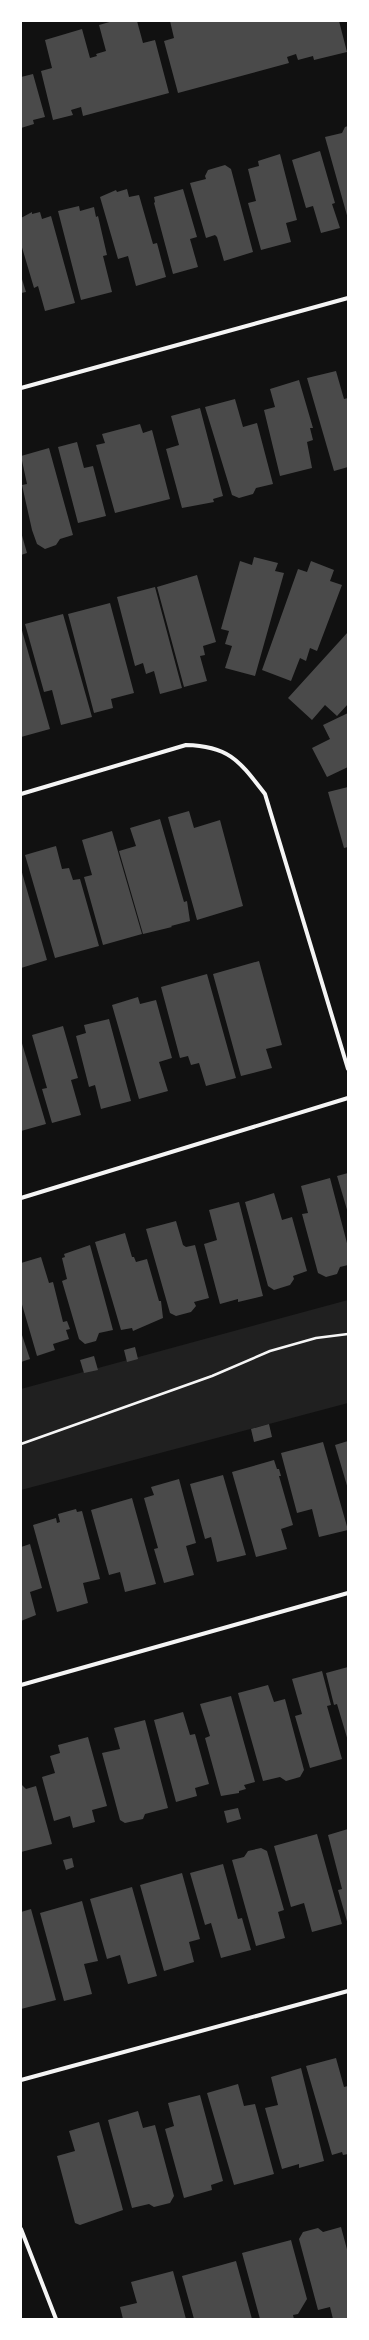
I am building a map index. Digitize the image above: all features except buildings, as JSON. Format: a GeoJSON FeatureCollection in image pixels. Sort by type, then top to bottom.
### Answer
{"type":"FeatureCollection","features":[{"type":"Feature","properties":{"kind":"street"},"geometry":{"type":"LineString","coordinates":[[21,388],[348,298]]}},
{"type":"Feature","properties":{"kind":"street"},"geometry":{"type":"LineString","coordinates":[[21,794],[186,746],[207,746],[238,760],[265,794],[348,1069]]}},
{"type":"Feature","properties":{"kind":"street"},"geometry":{"type":"LineString","coordinates":[[21,1198],[348,1098]]}},
{"type":"Feature","properties":{"kind":"street"},"geometry":{"type":"LineString","coordinates":[[21,1684],[348,1593]]}},
{"type":"Feature","properties":{"kind":"street"},"geometry":{"type":"LineString","coordinates":[[21,2080],[348,1991]]}},
{"type":"Feature","properties":{"kind":"street"},"geometry":{"type":"LineString","coordinates":[[21,2228],[56,2319]]}},
{"type":"Feature","properties":{"kind":"path"},"geometry":{"type":"LineString","coordinates":[[21,1444],[212,1376],[270,1351],[316,1338],[348,1334]]}},
{"type":"Feature","properties":{"kind":"shaded area"},"geometry":{"type":"Polygon","coordinates":[[[348,1300],[348,1403],[21,1490],[21,1389],[348,1300]]]}}]}
